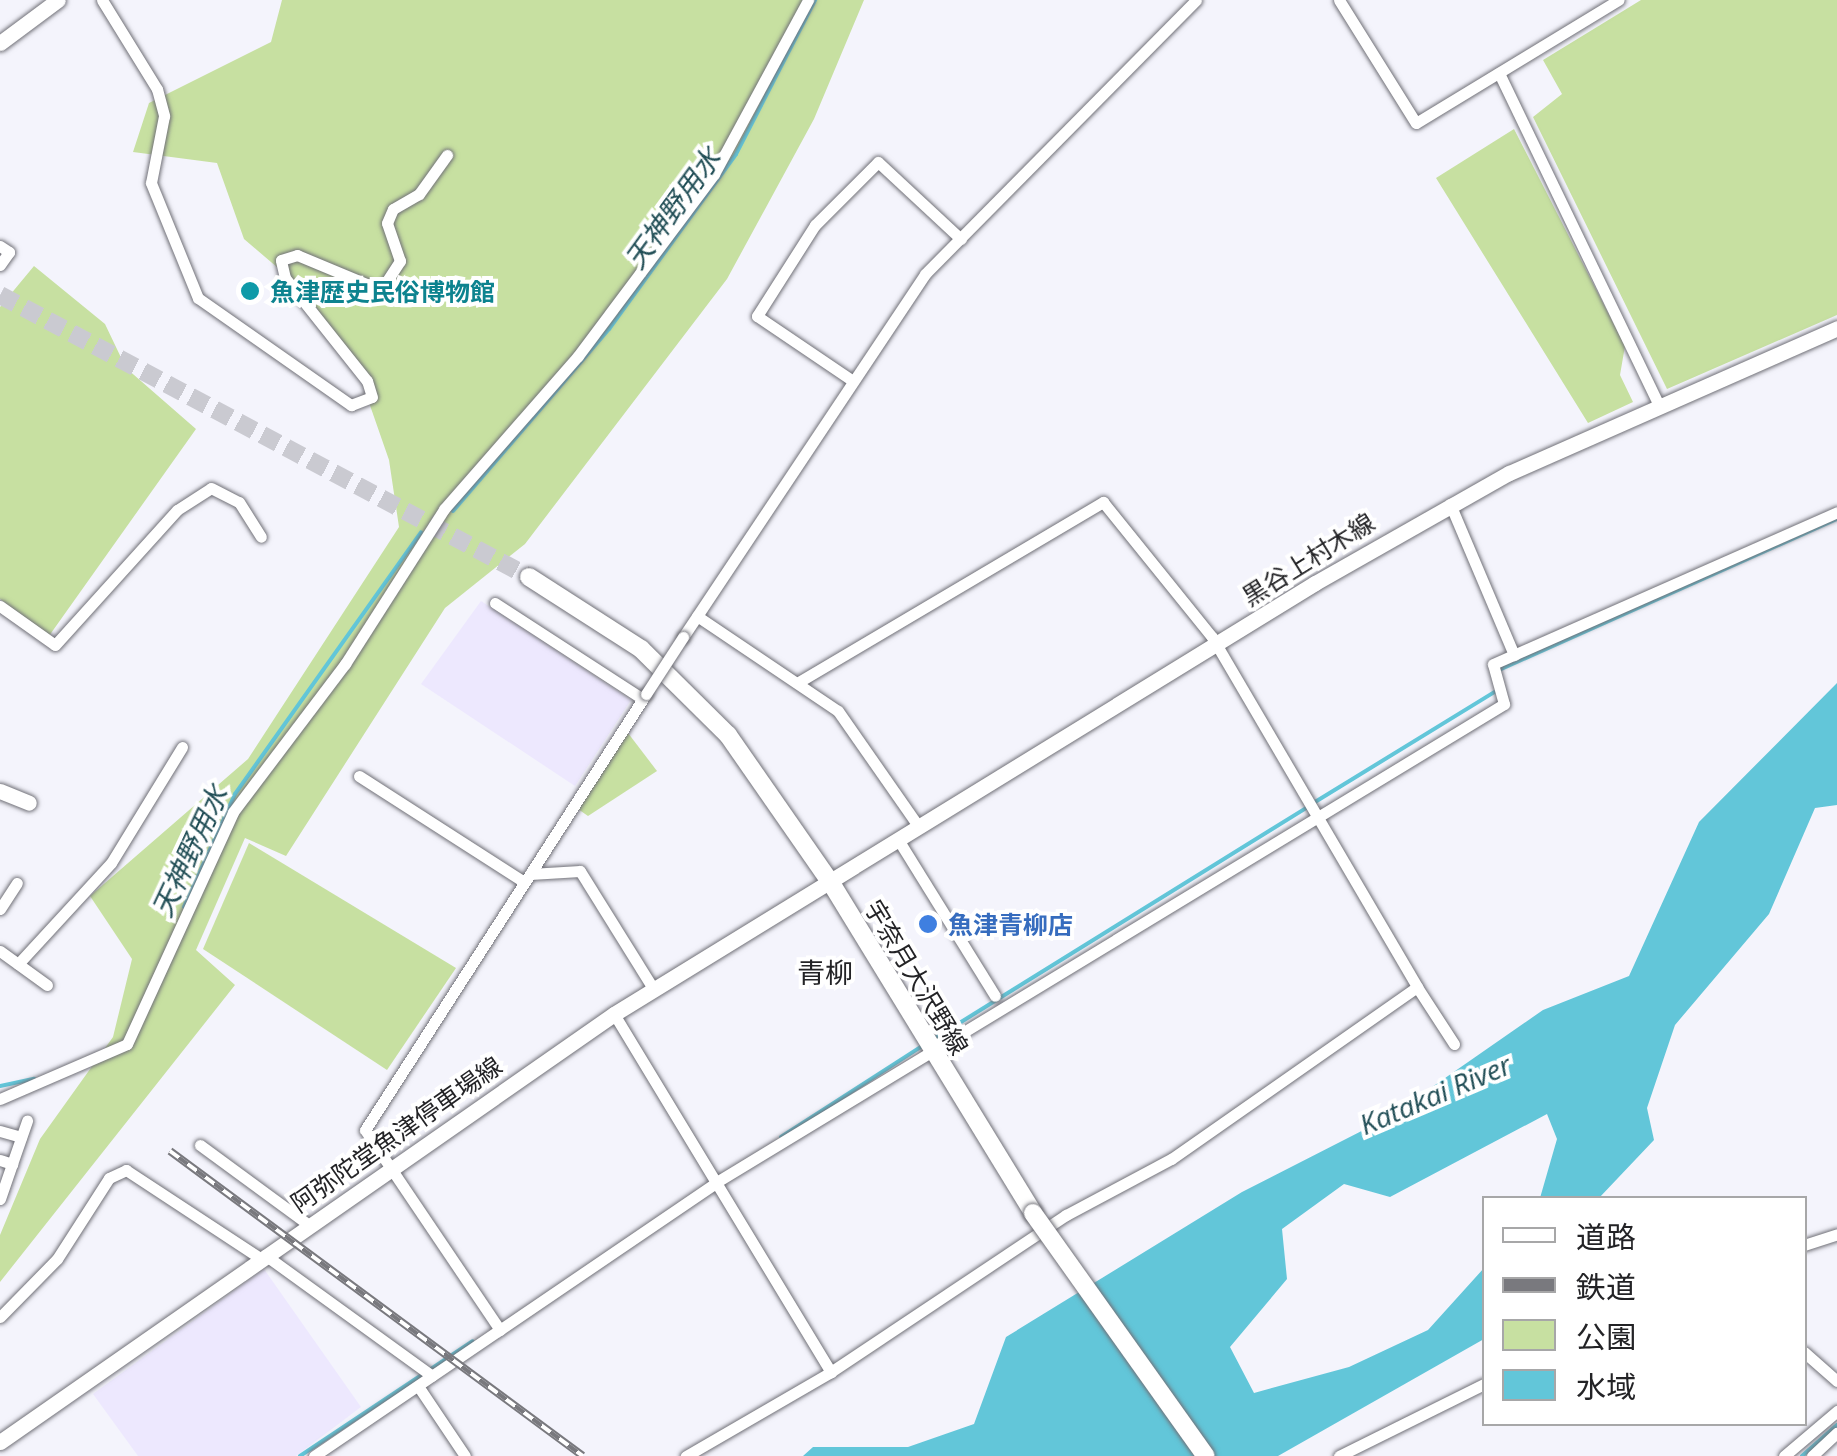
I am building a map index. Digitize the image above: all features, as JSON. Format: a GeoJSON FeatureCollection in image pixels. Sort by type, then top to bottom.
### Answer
{"type":"FeatureCollection","features":[{"type":"Feature","properties":{"kind":"main road"},"geometry":{"type":"LineString","coordinates":[[0,43],[58,0]]}},
{"type":"Feature","properties":{"kind":"main road","name":"黒谷上村木線"},"geometry":{"type":"LineString","coordinates":[[832,883],[1450,504],[1837,328]]}},
{"type":"Feature","properties":{"kind":"main road","name":"宇奈月大沢野線"},"geometry":{"type":"LineString","coordinates":[[529,576],[642,649],[710,715],[832,883],[1033,1214],[1206,1456]]}},
{"type":"Feature","properties":{"kind":"main road"},"geometry":{"type":"LineString","coordinates":[[0,791],[29,803]]}},
{"type":"Feature","properties":{"kind":"main road","name":"阿弥陀堂魚津停車場線"},"geometry":{"type":"LineString","coordinates":[[0,1442],[614,1014],[832,883]]}},
{"type":"Feature","properties":{"kind":"street"},"geometry":{"type":"LineString","coordinates":[[102,0],[157,89],[164,116],[150,183],[198,298],[351,406],[372,397],[366,380],[285,278],[281,260],[297,255],[381,290],[400,262],[386,223],[393,209],[419,194],[447,155]]}},
{"type":"Feature","properties":{"kind":"street"},"geometry":{"type":"LineString","coordinates":[[0,1099],[127,1044],[233,812],[345,664],[444,508],[578,356],[714,174],[808,0]]}},
{"type":"Feature","properties":{"kind":"street"},"geometry":{"type":"LineString","coordinates":[[500,1330],[364,1130],[924,274],[1196,0]]}},
{"type":"Feature","properties":{"kind":"street"},"geometry":{"type":"LineString","coordinates":[[1340,0],[1416,123],[1618,0]]}},
{"type":"Feature","properties":{"kind":"street"},"geometry":{"type":"LineString","coordinates":[[1499,73],[1659,406]]}},
{"type":"Feature","properties":{"kind":"street"},"geometry":{"type":"LineString","coordinates":[[853,381],[757,316],[815,226],[878,162],[961,238]]}},
{"type":"Feature","properties":{"kind":"street"},"geometry":{"type":"LineString","coordinates":[[0,246],[9,252],[0,265]]}},
{"type":"Feature","properties":{"kind":"street"},"geometry":{"type":"LineString","coordinates":[[0,606],[55,644],[177,510],[211,488],[239,502],[261,536]]}},
{"type":"Feature","properties":{"kind":"street"},"geometry":{"type":"LineString","coordinates":[[797,683],[1093,502],[1103,502],[1180,591],[1216,646],[1454,1044]]}},
{"type":"Feature","properties":{"kind":"street"},"geometry":{"type":"LineString","coordinates":[[1450,504],[1514,654]]}},
{"type":"Feature","properties":{"kind":"street"},"geometry":{"type":"LineString","coordinates":[[314,1456],[715,1183],[1504,704],[1489,674],[1514,654],[1837,512]]}},
{"type":"Feature","properties":{"kind":"street"},"geometry":{"type":"LineString","coordinates":[[495,603],[644,697]]}},
{"type":"Feature","properties":{"kind":"street"},"geometry":{"type":"LineString","coordinates":[[697,616],[849,723],[919,827]]}},
{"type":"Feature","properties":{"kind":"street"},"geometry":{"type":"LineString","coordinates":[[18,964],[111,864],[182,747]]}},
{"type":"Feature","properties":{"kind":"street"},"geometry":{"type":"LineString","coordinates":[[359,776],[527,878],[580,870],[654,990]]}},
{"type":"Feature","properties":{"kind":"street"},"geometry":{"type":"LineString","coordinates":[[899,841],[995,996]]}},
{"type":"Feature","properties":{"kind":"street"},"geometry":{"type":"LineString","coordinates":[[0,909],[16,883]]}},
{"type":"Feature","properties":{"kind":"street"},"geometry":{"type":"LineString","coordinates":[[0,951],[47,985]]}},
{"type":"Feature","properties":{"kind":"street"},"geometry":{"type":"LineString","coordinates":[[686,1456],[830,1372],[1066,1215],[1171,1159],[1418,987]]}},
{"type":"Feature","properties":{"kind":"street"},"geometry":{"type":"LineString","coordinates":[[614,1014],[830,1372]]}},
{"type":"Feature","properties":{"kind":"street"},"geometry":{"type":"LineString","coordinates":[[1,1194],[6,1162],[27,1121]]}},
{"type":"Feature","properties":{"kind":"street"},"geometry":{"type":"LineString","coordinates":[[0,1131],[22,1137]]}},
{"type":"Feature","properties":{"kind":"street"},"geometry":{"type":"LineString","coordinates":[[200,1145],[308,1224]]}},
{"type":"Feature","properties":{"kind":"street"},"geometry":{"type":"LineString","coordinates":[[0,1317],[57,1259],[109,1178],[126,1170],[263,1257],[432,1376]]}},
{"type":"Feature","properties":{"kind":"street"},"geometry":{"type":"LineString","coordinates":[[1807,1243],[1837,1234]]}},
{"type":"Feature","properties":{"kind":"street"},"geometry":{"type":"LineString","coordinates":[[1807,1355],[1837,1381]]}},
{"type":"Feature","properties":{"kind":"street"},"geometry":{"type":"LineString","coordinates":[[1339,1456],[1482,1385]]}},
{"type":"Feature","properties":{"kind":"street"},"geometry":{"type":"LineString","coordinates":[[418,1386],[465,1456]]}},
{"type":"Feature","properties":{"kind":"street"},"geometry":{"type":"LineString","coordinates":[[1784,1456],[1837,1410]]}},
{"type":"Feature","properties":{"kind":"street"},"geometry":{"type":"LineString","coordinates":[[1812,1456],[1837,1433]]}},
{"type":"Feature","properties":{"kind":"shaded area"},"geometry":{"type":"Polygon","coordinates":[[[481,601],[631,700],[575,786],[421,684],[481,601]]]}},
{"type":"Feature","properties":{"kind":"shaded area"},"geometry":{"type":"Polygon","coordinates":[[[264,1269],[361,1407],[296,1456],[138,1456],[93,1394],[264,1269]]]}},
{"type":"Feature","properties":{"kind":"green space"},"geometry":{"type":"Polygon","coordinates":[[[282,0],[864,0],[814,119],[727,279],[525,544],[445,608],[286,856],[245,838],[196,950],[235,985],[0,1282],[0,1235],[40,1139],[113,1037],[132,959],[90,896],[248,759],[399,527],[389,460],[357,368],[305,291],[244,239],[217,163],[133,152],[149,103],[271,42],[282,0]]]}},
{"type":"Feature","properties":{"kind":"green space"},"geometry":{"type":"Polygon","coordinates":[[[1641,0],[1837,0],[1837,315],[1667,389],[1533,117],[1562,94],[1543,60],[1641,0]]]}},
{"type":"Feature","properties":{"kind":"green space"},"geometry":{"type":"Polygon","coordinates":[[[1514,129],[1625,346],[1620,375],[1633,402],[1588,423],[1436,178],[1514,129]]]}},
{"type":"Feature","properties":{"kind":"green space"},"geometry":{"type":"Polygon","coordinates":[[[34,266],[105,324],[126,368],[196,429],[49,636],[0,599],[0,307],[34,266]]]}},
{"type":"Feature","properties":{"kind":"green space"},"geometry":{"type":"Polygon","coordinates":[[[628,733],[657,771],[588,816],[578,809],[628,733]]]}},
{"type":"Feature","properties":{"kind":"green space"},"geometry":{"type":"Polygon","coordinates":[[[249,843],[456,968],[387,1070],[203,949],[249,843]]]}},
{"type":"Feature","properties":{"kind":"water","name":"Katakai River"},"geometry":{"type":"Polygon","coordinates":[[[1837,683],[1837,805],[1815,808],[1769,914],[1675,1025],[1647,1108],[1654,1140],[1601,1196],[1541,1196],[1557,1139],[1547,1114],[1390,1197],[1344,1184],[1282,1229],[1287,1279],[1230,1347],[1254,1393],[1349,1367],[1428,1330],[1482,1270],[1482,1340],[1278,1456],[803,1456],[813,1447],[908,1447],[974,1424],[1006,1337],[1242,1192],[1389,1117],[1543,1010],[1629,976],[1699,822],[1837,683]]]}},
{"type":"Feature","properties":{"kind":"waterway","name":"天神野用水"},"geometry":{"type":"LineString","coordinates":[[453,511],[609,329],[736,154],[815,0]]}},
{"type":"Feature","properties":{"kind":"waterway"},"geometry":{"type":"LineString","coordinates":[[1499,670],[1837,519]]}},
{"type":"Feature","properties":{"kind":"waterway","name":"天神野用水"},"geometry":{"type":"LineString","coordinates":[[184,907],[235,794],[421,532]]}},
{"type":"Feature","properties":{"kind":"waterway"},"geometry":{"type":"LineString","coordinates":[[1315,802],[1498,690]]}},
{"type":"Feature","properties":{"kind":"waterway"},"geometry":{"type":"LineString","coordinates":[[932,1040],[1306,808]]}},
{"type":"Feature","properties":{"kind":"waterway"},"geometry":{"type":"LineString","coordinates":[[781,1137],[924,1045]]}},
{"type":"Feature","properties":{"kind":"waterway","name":"天神野用水"},"geometry":{"type":"LineString","coordinates":[[0,1086],[34,1079]]}},
{"type":"Feature","properties":{"kind":"waterway"},"geometry":{"type":"LineString","coordinates":[[431,1369],[473,1341]]}},
{"type":"Feature","properties":{"kind":"waterway"},"geometry":{"type":"LineString","coordinates":[[300,1456],[423,1374]]}},
{"type":"Feature","properties":{"kind":"waterway"},"geometry":{"type":"LineString","coordinates":[[1802,1456],[1837,1425]]}},
{"type":"Feature","properties":{"kind":"tunnel"},"geometry":{"type":"LineString","coordinates":[[0,295],[529,577]]}},
{"type":"Feature","properties":{"kind":"railway"},"geometry":{"type":"LineString","coordinates":[[170,1151],[583,1456]]}},
{"type":"Feature","properties":{"kind":"place","name":"魚津歴史民俗博物館"},"geometry":{"type":"Point","coordinates":[250,291]}},
{"type":"Feature","properties":{"kind":"place","name":"魚津青柳店"},"geometry":{"type":"Point","coordinates":[928,924]}},
{"type":"Feature","properties":{"kind":"district","name":"青柳"},"geometry":{"type":"Point","coordinates":[825,972]}}]}
